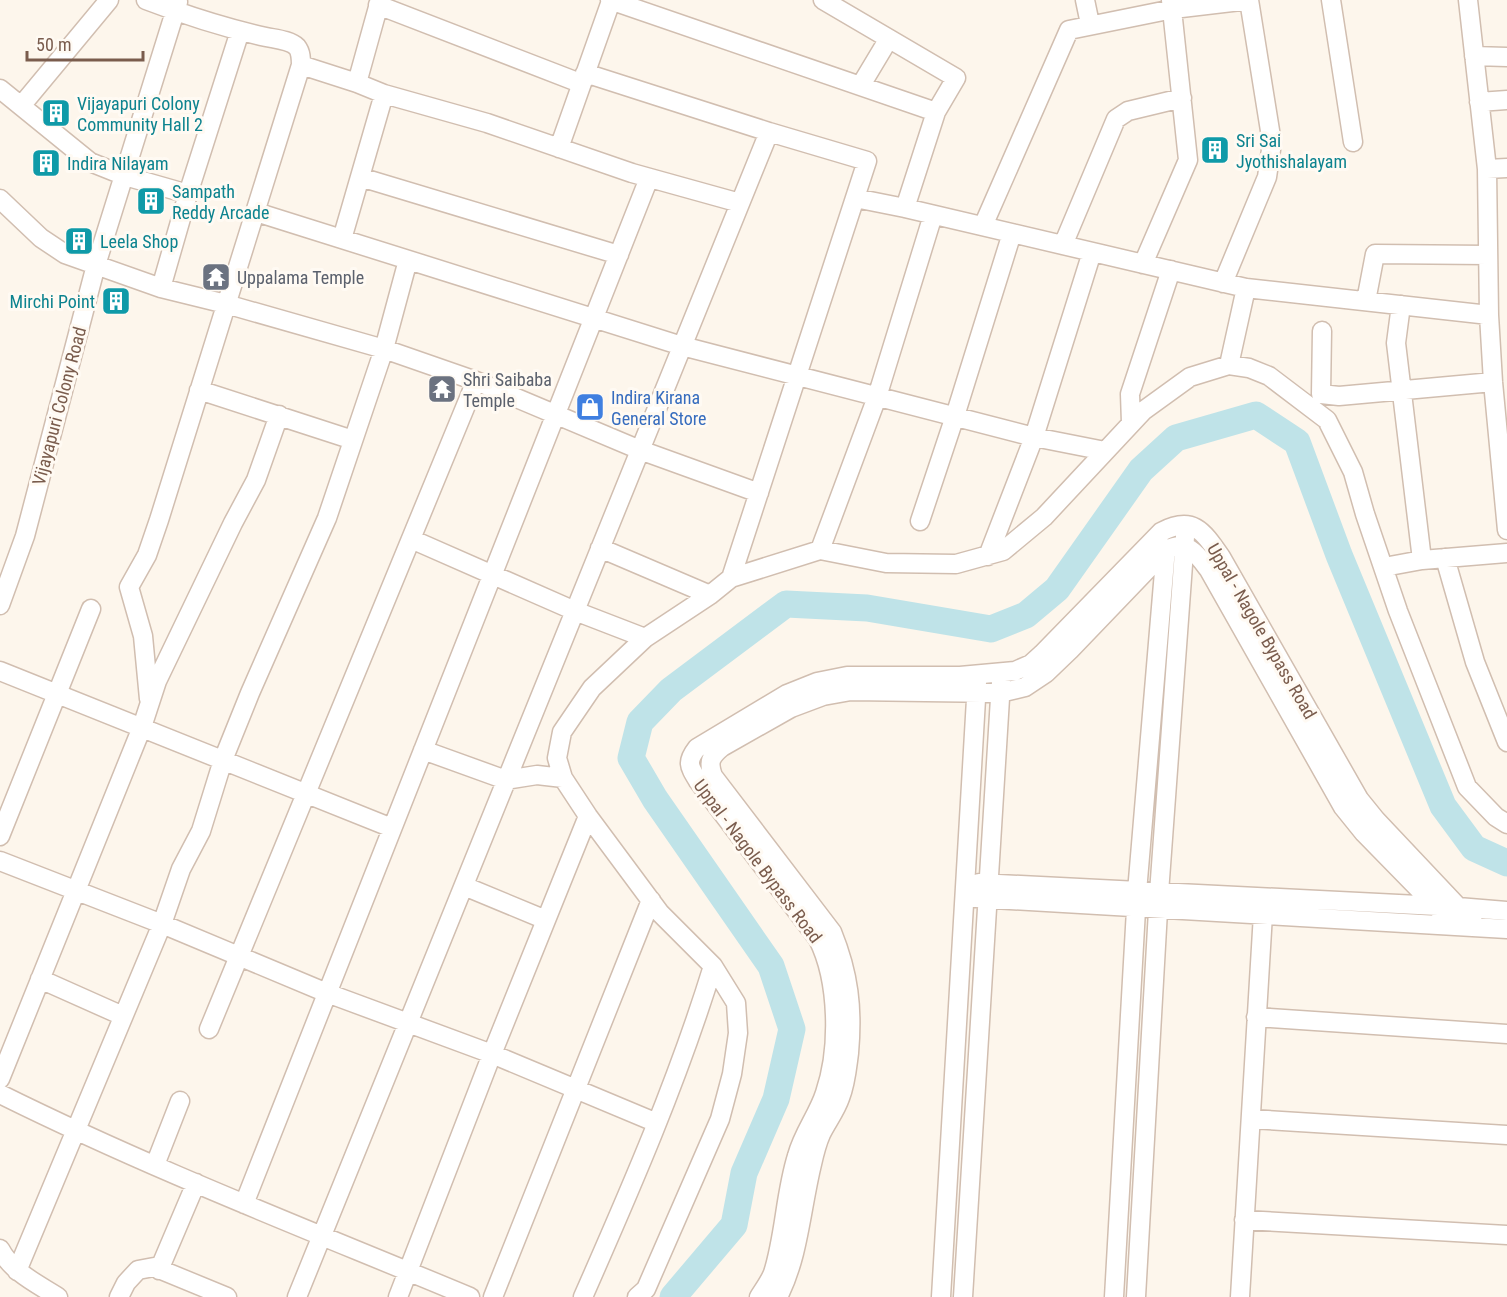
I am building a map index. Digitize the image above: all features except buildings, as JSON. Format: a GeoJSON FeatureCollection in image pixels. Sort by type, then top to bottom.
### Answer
{"type":"FeatureCollection","features":[{"type":"Feature","properties":{"kind":"street"},"geometry":{"type":"LineString","coordinates":[[21,106],[109,0]]}},
{"type":"Feature","properties":{"kind":"street"},"geometry":{"type":"LineString","coordinates":[[146,0],[177,6],[240,31],[288,42],[297,47],[301,55],[301,65],[159,520],[147,555],[129,587],[142,636],[149,705]]}},
{"type":"Feature","properties":{"kind":"street"},"geometry":{"type":"LineString","coordinates":[[559,148],[611,0],[936,112]]}},
{"type":"Feature","properties":{"kind":"street"},"geometry":{"type":"LineString","coordinates":[[823,0],[956,78],[936,112],[905,208]]}},
{"type":"Feature","properties":{"kind":"street"},"geometry":{"type":"LineString","coordinates":[[1085,0],[1090,24]]}},
{"type":"Feature","properties":{"kind":"street"},"geometry":{"type":"LineString","coordinates":[[983,226],[1069,30],[1172,4],[1249,0],[1272,143],[1267,177],[1223,283]]}},
{"type":"Feature","properties":{"kind":"street"},"geometry":{"type":"LineString","coordinates":[[1330,0],[1353,142]]}},
{"type":"Feature","properties":{"kind":"street"},"geometry":{"type":"LineString","coordinates":[[1468,0],[1487,169],[1489,315],[1507,530]]}},
{"type":"Feature","properties":{"kind":"street"},"geometry":{"type":"LineString","coordinates":[[357,83],[379,2],[583,78],[867,160],[731,578]]}},
{"type":"Feature","properties":{"kind":"street"},"geometry":{"type":"LineString","coordinates":[[1143,264],[1188,160],[1172,4]]}},
{"type":"Feature","properties":{"kind":"street","name":"Vijayapuri Colony Road"},"geometry":{"type":"LineString","coordinates":[[0,605],[25,536],[96,265],[177,6]]}},
{"type":"Feature","properties":{"kind":"street"},"geometry":{"type":"LineString","coordinates":[[161,288],[188,194],[240,31]]}},
{"type":"Feature","properties":{"kind":"street"},"geometry":{"type":"LineString","coordinates":[[861,85],[888,40]]}},
{"type":"Feature","properties":{"kind":"street"},"geometry":{"type":"LineString","coordinates":[[1474,56],[1507,57]]}},
{"type":"Feature","properties":{"kind":"street"},"geometry":{"type":"LineString","coordinates":[[301,65],[384,94],[487,123],[649,178],[740,203]]}},
{"type":"Feature","properties":{"kind":"street"},"geometry":{"type":"LineString","coordinates":[[0,89],[90,162],[125,176],[188,194]]}},
{"type":"Feature","properties":{"kind":"street"},"geometry":{"type":"LineString","coordinates":[[342,239],[384,94]]}},
{"type":"Feature","properties":{"kind":"street"},"geometry":{"type":"LineString","coordinates":[[1062,245],[1116,119],[1128,111],[1182,99]]}},
{"type":"Feature","properties":{"kind":"street"},"geometry":{"type":"LineString","coordinates":[[1479,102],[1507,100]]}},
{"type":"Feature","properties":{"kind":"street"},"geometry":{"type":"LineString","coordinates":[[297,1297],[769,132]]}},
{"type":"Feature","properties":{"kind":"street"},"geometry":{"type":"LineString","coordinates":[[1487,169],[1507,168]]}},
{"type":"Feature","properties":{"kind":"street"},"geometry":{"type":"LineString","coordinates":[[360,177],[619,255]]}},
{"type":"Feature","properties":{"kind":"street"},"geometry":{"type":"LineString","coordinates":[[243,1204],[649,178]]}},
{"type":"Feature","properties":{"kind":"street"},"geometry":{"type":"LineString","coordinates":[[855,198],[933,214],[1246,288],[1489,315]]}},
{"type":"Feature","properties":{"kind":"street"},"geometry":{"type":"LineString","coordinates":[[0,200],[41,238],[65,254],[161,288],[384,349],[476,381],[640,450],[759,493]]}},
{"type":"Feature","properties":{"kind":"street"},"geometry":{"type":"LineString","coordinates":[[256,212],[682,346],[1034,437],[1105,451]]}},
{"type":"Feature","properties":{"kind":"street"},"geometry":{"type":"LineString","coordinates":[[820,550],[877,397],[933,214]]}},
{"type":"Feature","properties":{"kind":"street"},"geometry":{"type":"LineString","coordinates":[[920,521],[1012,233]]}},
{"type":"Feature","properties":{"kind":"street"},"geometry":{"type":"LineString","coordinates":[[988,556],[1034,437],[1092,252]]}},
{"type":"Feature","properties":{"kind":"street"},"geometry":{"type":"LineString","coordinates":[[1366,301],[1375,254],[1488,255]]}},
{"type":"Feature","properties":{"kind":"street"},"geometry":{"type":"LineString","coordinates":[[18,1271],[162,924],[181,869],[201,831],[223,760],[250,693],[327,518],[384,349],[408,260]]}},
{"type":"Feature","properties":{"kind":"street"},"geometry":{"type":"LineString","coordinates":[[1131,423],[1130,394],[1171,270]]}},
{"type":"Feature","properties":{"kind":"street"},"geometry":{"type":"LineString","coordinates":[[1229,365],[1246,288]]}},
{"type":"Feature","properties":{"kind":"street"},"geometry":{"type":"LineString","coordinates":[[1401,304],[1395,343],[1422,560]]}},
{"type":"Feature","properties":{"kind":"street"},"geometry":{"type":"LineString","coordinates":[[1313,398],[1322,331]]}},
{"type":"Feature","properties":{"kind":"street"},"geometry":{"type":"LineString","coordinates":[[637,1297],[646,1288],[715,1130],[732,1074],[738,1033],[736,1003],[713,966],[660,913],[588,816],[563,777],[557,758],[562,732],[592,688],[645,638],[710,595],[731,578],[820,550],[886,563],[956,564],[1003,551],[1044,517],[1143,411],[1190,376],[1229,365],[1249,368],[1313,398],[1327,420],[1353,472],[1398,611],[1467,787],[1496,817],[1507,824]]}},
{"type":"Feature","properties":{"kind":"street"},"geometry":{"type":"LineString","coordinates":[[209,1029],[476,381]]}},
{"type":"Feature","properties":{"kind":"street"},"geometry":{"type":"LineString","coordinates":[[1313,398],[1493,382]]}},
{"type":"Feature","properties":{"kind":"street"},"geometry":{"type":"LineString","coordinates":[[198,390],[353,440]]}},
{"type":"Feature","properties":{"kind":"street"},"geometry":{"type":"LineString","coordinates":[[0,1079],[142,727],[157,681],[256,480],[279,415]]}},
{"type":"Feature","properties":{"kind":"street"},"geometry":{"type":"LineString","coordinates":[[1114,1297],[1137,899],[1175,548],[1186,526],[1174,525],[1165,530],[1175,548],[1159,901],[1136,1297]]}},
{"type":"Feature","properties":{"kind":"street","name":"Uppal - Nagole Bypass Road"},"geometry":{"type":"LineString","coordinates":[[1186,526],[1192,526],[1206,534],[1221,557],[1359,799],[1456,916]]}},
{"type":"Feature","properties":{"kind":"street","name":"Uppal - Nagole Bypass Road"},"geometry":{"type":"LineString","coordinates":[[759,1297],[772,1275],[796,1156],[806,1130],[825,1094],[835,1027],[831,985],[826,954],[818,939],[698,781],[690,769],[690,758],[697,748],[788,694],[817,682],[847,676],[1001,673],[1015,671],[1031,664],[1165,530]]}},
{"type":"Feature","properties":{"kind":"street"},"geometry":{"type":"LineString","coordinates":[[411,539],[575,611],[645,638]]}},
{"type":"Feature","properties":{"kind":"street"},"geometry":{"type":"LineString","coordinates":[[600,548],[710,595]]}},
{"type":"Feature","properties":{"kind":"street","name":"Uppal - Nagole Bypass Road"},"geometry":{"type":"LineString","coordinates":[[779,1296],[787,1280],[794,1254],[812,1163],[821,1135],[840,1099],[846,1075],[851,1019],[849,986],[840,952],[831,933],[713,776],[709,764],[712,755],[722,747],[791,708],[823,696],[851,691],[1000,693],[1025,687],[1046,673],[1175,548],[1197,553],[1209,570],[1343,807],[1364,833],[1436,907],[1477,927],[1507,929]]}},
{"type":"Feature","properties":{"kind":"street"},"geometry":{"type":"LineString","coordinates":[[1384,567],[1422,560],[1507,553]]}},
{"type":"Feature","properties":{"kind":"street"},"geometry":{"type":"LineString","coordinates":[[1445,558],[1475,662],[1507,742]]}},
{"type":"Feature","properties":{"kind":"street"},"geometry":{"type":"LineString","coordinates":[[0,836],[91,609]]}},
{"type":"Feature","properties":{"kind":"street"},"geometry":{"type":"LineString","coordinates":[[0,671],[392,828]]}},
{"type":"Feature","properties":{"kind":"street"},"geometry":{"type":"LineString","coordinates":[[963,1297],[1001,673]]}},
{"type":"Feature","properties":{"kind":"street"},"geometry":{"type":"LineString","coordinates":[[941,1297],[975,693],[979,674]]}},
{"type":"Feature","properties":{"kind":"street"},"geometry":{"type":"LineString","coordinates":[[423,750],[506,780],[537,775],[563,777]]}},
{"type":"Feature","properties":{"kind":"street"},"geometry":{"type":"LineString","coordinates":[[398,1297],[492,1054],[588,816]]}},
{"type":"Feature","properties":{"kind":"street"},"geometry":{"type":"LineString","coordinates":[[0,861],[162,924],[327,993],[492,1054],[657,1123]]}},
{"type":"Feature","properties":{"kind":"street"},"geometry":{"type":"LineString","coordinates":[[464,886],[546,920]]}},
{"type":"Feature","properties":{"kind":"street"},"geometry":{"type":"LineString","coordinates":[[965,890],[1456,916],[1507,911]]}},
{"type":"Feature","properties":{"kind":"street"},"geometry":{"type":"LineString","coordinates":[[493,1297],[651,900]]}},
{"type":"Feature","properties":{"kind":"street"},"geometry":{"type":"LineString","coordinates":[[1267,907],[1436,907]]}},
{"type":"Feature","properties":{"kind":"street"},"geometry":{"type":"LineString","coordinates":[[1240,1297],[1257,1017],[1267,907]]}},
{"type":"Feature","properties":{"kind":"street"},"geometry":{"type":"LineString","coordinates":[[584,1297],[693,1031],[713,966]]}},
{"type":"Feature","properties":{"kind":"street"},"geometry":{"type":"LineString","coordinates":[[40,979],[123,1016]]}},
{"type":"Feature","properties":{"kind":"street"},"geometry":{"type":"LineString","coordinates":[[1257,1017],[1507,1034]]}},
{"type":"Feature","properties":{"kind":"street"},"geometry":{"type":"LineString","coordinates":[[0,1094],[75,1131],[155,1166],[470,1297]]}},
{"type":"Feature","properties":{"kind":"street"},"geometry":{"type":"LineString","coordinates":[[155,1166],[180,1101]]}},
{"type":"Feature","properties":{"kind":"street"},"geometry":{"type":"LineString","coordinates":[[1251,1119],[1507,1135]]}},
{"type":"Feature","properties":{"kind":"street"},"geometry":{"type":"LineString","coordinates":[[159,1270],[196,1183]]}},
{"type":"Feature","properties":{"kind":"street"},"geometry":{"type":"LineString","coordinates":[[1244,1220],[1507,1235]]}},
{"type":"Feature","properties":{"kind":"street"},"geometry":{"type":"LineString","coordinates":[[0,1249],[7,1262],[58,1297]]}},
{"type":"Feature","properties":{"kind":"street"},"geometry":{"type":"LineString","coordinates":[[119,1297],[126,1283],[138,1270],[154,1267],[227,1297]]}},
{"type":"Feature","properties":{"kind":"street"},"geometry":{"type":"LineString","coordinates":[[772,1275],[779,1296]]}},
{"type":"Feature","properties":{"kind":"waterway"},"geometry":{"type":"LineString","coordinates":[[673,1297],[734,1225],[744,1173],[776,1099],[792,1029],[771,966],[655,799],[631,758],[640,722],[671,690],[786,604],[867,608],[991,629],[1026,615],[1057,589],[1141,470],[1176,438],[1256,415],[1297,442],[1339,555],[1443,806],[1474,848],[1507,863]]}},
{"type":"Feature","properties":{"kind":"place","name":"Vijayapuri Colony Community Hall 2"},"geometry":{"type":"Point","coordinates":[56,113]}},
{"type":"Feature","properties":{"kind":"place","name":"Sri Sai Jyothishalayam"},"geometry":{"type":"Point","coordinates":[1215,150]}},
{"type":"Feature","properties":{"kind":"place","name":"Indira Nilayam"},"geometry":{"type":"Point","coordinates":[46,163]}},
{"type":"Feature","properties":{"kind":"place","name":"Sampath Reddy Arcade"},"geometry":{"type":"Point","coordinates":[151,201]}},
{"type":"Feature","properties":{"kind":"place","name":"Leela Shop"},"geometry":{"type":"Point","coordinates":[79,241]}},
{"type":"Feature","properties":{"kind":"place","name":"Uppalama Temple"},"geometry":{"type":"Point","coordinates":[216,277]}},
{"type":"Feature","properties":{"kind":"place","name":"Mirchi Point"},"geometry":{"type":"Point","coordinates":[116,301]}},
{"type":"Feature","properties":{"kind":"place","name":"Shri Saibaba Temple"},"geometry":{"type":"Point","coordinates":[442,389]}},
{"type":"Feature","properties":{"kind":"place","name":"Indira Kirana General Store"},"geometry":{"type":"Point","coordinates":[590,407]}}]}
